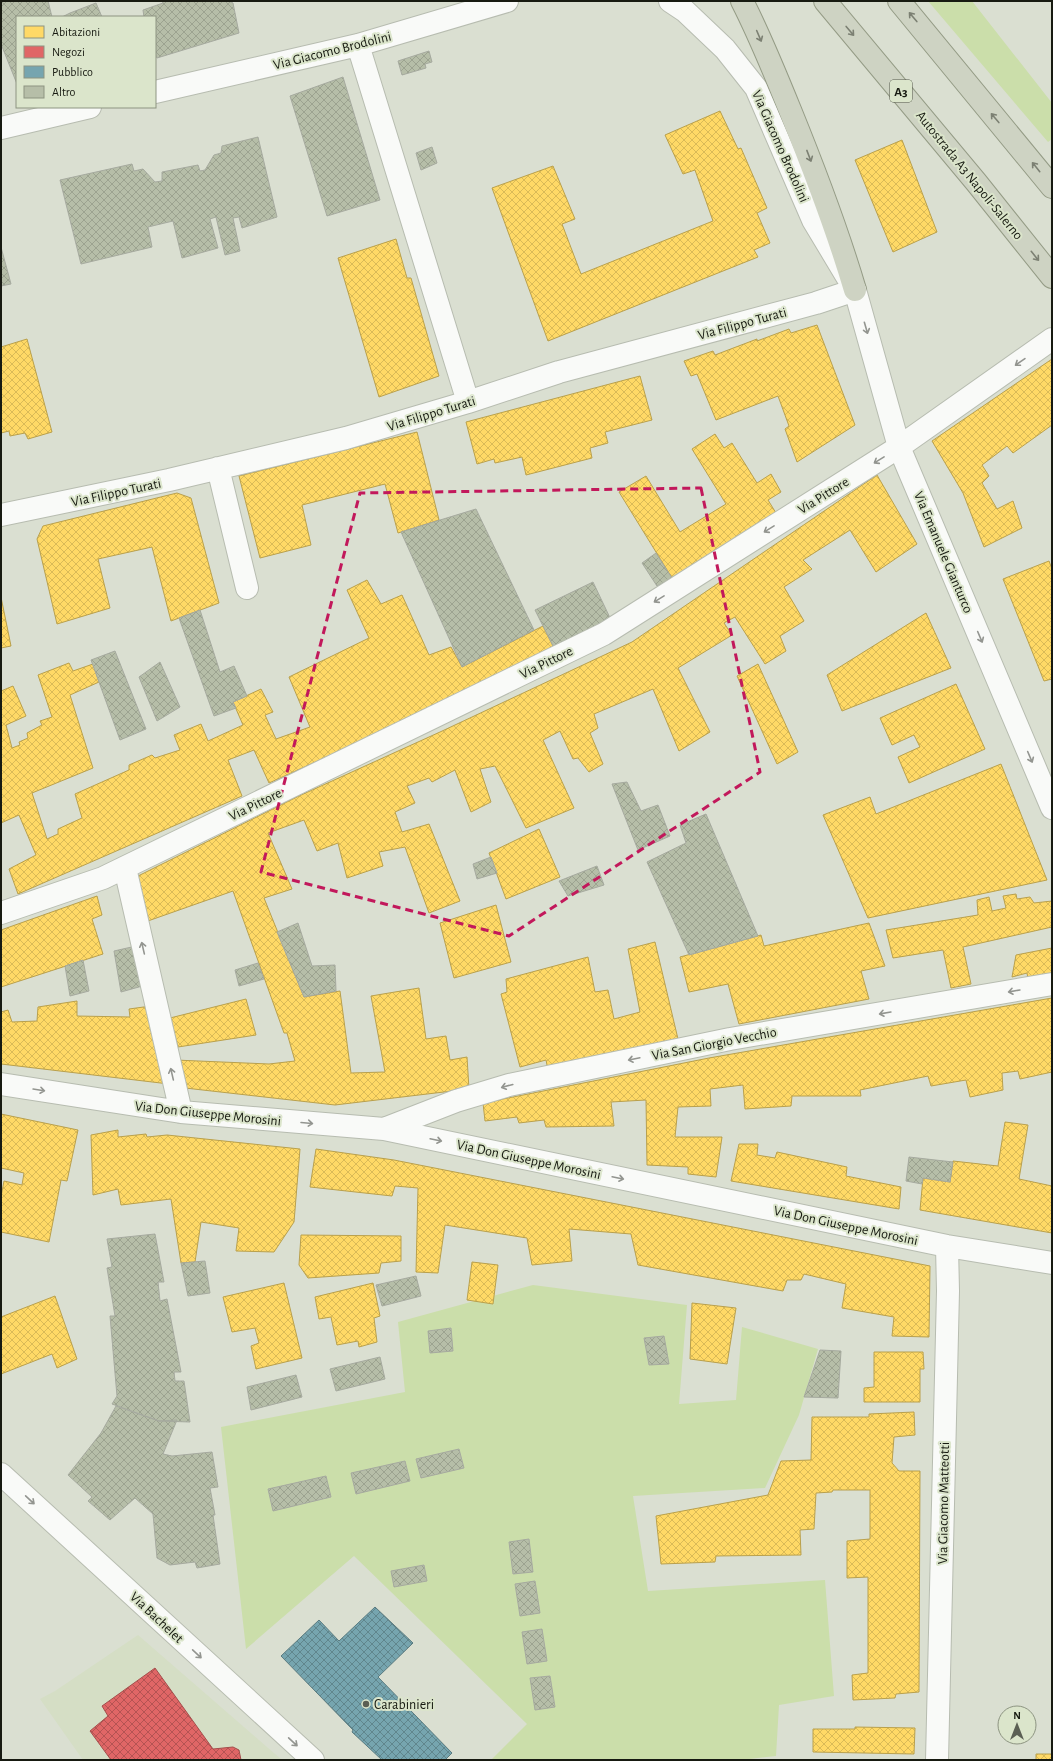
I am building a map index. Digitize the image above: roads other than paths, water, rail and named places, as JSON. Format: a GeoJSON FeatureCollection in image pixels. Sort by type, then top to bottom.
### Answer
{"type":"FeatureCollection","features":[{"type":"Feature","properties":{"kind":"highway"},"geometry":{"type":"LineString","coordinates":[[742,1],[757,30],[807,151],[840,241],[855,290]]}},
{"type":"Feature","properties":{"kind":"highway","name":"Autostrada A3 Napoli-Salerno"},"geometry":{"type":"LineString","coordinates":[[825,1],[976,182],[1052,277]]}},
{"type":"Feature","properties":{"kind":"highway"},"geometry":{"type":"LineString","coordinates":[[899,1],[1052,187]]}},
{"type":"Feature","properties":{"kind":"street","name":"Via Giacomo Brodolini"},"geometry":{"type":"LineString","coordinates":[[156,92],[358,45],[507,1]]}},
{"type":"Feature","properties":{"kind":"street","name":"Via Giacomo Brodolini"},"geometry":{"type":"LineString","coordinates":[[670,1],[685,10],[725,49],[756,88],[813,220],[855,290]]}},
{"type":"Feature","properties":{"kind":"street"},"geometry":{"type":"LineString","coordinates":[[358,45],[468,402]]}},
{"type":"Feature","properties":{"kind":"street"},"geometry":{"type":"LineString","coordinates":[[1,128],[86,108]]}},
{"type":"Feature","properties":{"kind":"street","name":"Via Filippo Turati"},"geometry":{"type":"LineString","coordinates":[[1,515],[62,504],[346,438],[468,402],[559,372],[816,303],[855,290]]}},
{"type":"Feature","properties":{"kind":"street","name":"Via Emanuele Gianturco"},"geometry":{"type":"LineString","coordinates":[[855,290],[899,447],[1052,808]]}},
{"type":"Feature","properties":{"kind":"street","name":"Via Pittore"},"geometry":{"type":"LineString","coordinates":[[1,913],[103,878],[125,868],[604,634],[899,447],[1052,339]]}},
{"type":"Feature","properties":{"kind":"street"},"geometry":{"type":"LineString","coordinates":[[218,468],[247,588]]}},
{"type":"Feature","properties":{"kind":"street"},"geometry":{"type":"LineString","coordinates":[[125,868],[181,1112]]}},
{"type":"Feature","properties":{"kind":"street","name":"Via San Giorgio Vecchio"},"geometry":{"type":"LineString","coordinates":[[384,1129],[456,1101],[509,1085],[730,1039],[1052,984]]}},
{"type":"Feature","properties":{"kind":"street","name":"Via Don Giuseppe Morosini"},"geometry":{"type":"LineString","coordinates":[[1,1084],[181,1112],[384,1129],[948,1246],[1052,1263]]}},
{"type":"Feature","properties":{"kind":"street","name":"Via Giacomo Matteotti"},"geometry":{"type":"LineString","coordinates":[[937,1760],[948,1246]]}},
{"type":"Feature","properties":{"kind":"street","name":"Via Bachelet"},"geometry":{"type":"LineString","coordinates":[[1,1474],[313,1760]]}},
{"type":"Feature","properties":{"kind":"place","name":"Carabinieri"},"geometry":{"type":"Point","coordinates":[366,1704]}}]}
